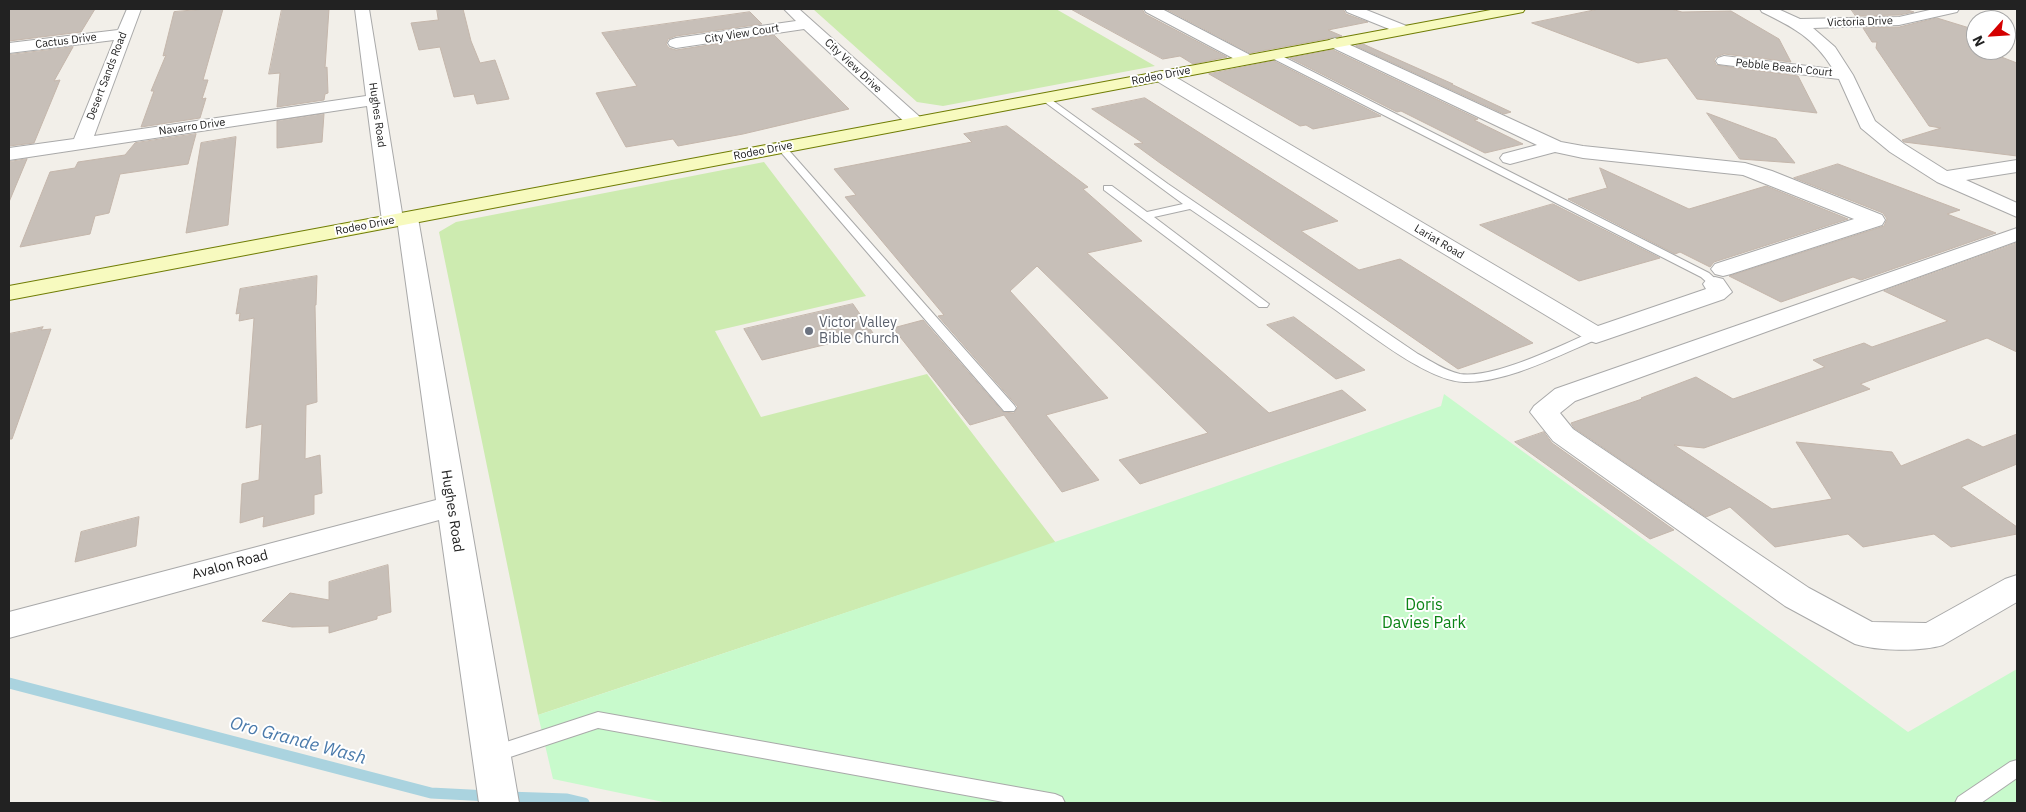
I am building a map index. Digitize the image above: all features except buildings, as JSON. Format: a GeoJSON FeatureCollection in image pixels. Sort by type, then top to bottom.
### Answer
{"type":"FeatureCollection","features":[{"type":"Feature","properties":{"kind":"street","name":"Desert Sands Road"},"geometry":{"type":"LineString","coordinates":[[81,144],[134,9]]}},
{"type":"Feature","properties":{"kind":"street","name":"Hughes Road"},"geometry":{"type":"LineString","coordinates":[[362,9],[375,100],[400,220],[451,506],[499,803]]}},
{"type":"Feature","properties":{"kind":"street","name":"City View Drive"},"geometry":{"type":"LineString","coordinates":[[791,9],[915,122]]}},
{"type":"Feature","properties":{"kind":"street"},"geometry":{"type":"LineString","coordinates":[[1151,9],[1248,60]]}},
{"type":"Feature","properties":{"kind":"street"},"geometry":{"type":"LineString","coordinates":[[1352,9],[1404,30]]}},
{"type":"Feature","properties":{"kind":"street","name":"Rodeo Drive"},"geometry":{"type":"LineString","coordinates":[[9,293],[1518,9]]}},
{"type":"Feature","properties":{"kind":"street"},"geometry":{"type":"LineString","coordinates":[[1767,9],[1798,24],[1827,47],[1845,75],[1868,124],[1897,148],[1944,178],[2017,211]]}},
{"type":"Feature","properties":{"kind":"street","name":"Victoria Drive"},"geometry":{"type":"LineString","coordinates":[[1798,24],[1899,21],[1952,9]]}},
{"type":"Feature","properties":{"kind":"street","name":"City View Court"},"geometry":{"type":"LineString","coordinates":[[676,43],[807,24]]}},
{"type":"Feature","properties":{"kind":"street","name":"Cactus Drive"},"geometry":{"type":"LineString","coordinates":[[9,48],[124,34]]}},
{"type":"Feature","properties":{"kind":"street"},"geometry":{"type":"LineString","coordinates":[[1335,43],[1555,146],[1583,152],[1745,169],[1766,175],[1874,220],[1714,276],[1720,292],[1596,335]]}},
{"type":"Feature","properties":{"kind":"street","name":"Pebble Beach Court"},"geometry":{"type":"LineString","coordinates":[[1724,61],[1845,75]]}},
{"type":"Feature","properties":{"kind":"street","name":"Lariat Road"},"geometry":{"type":"LineString","coordinates":[[1161,76],[1596,335]]}},
{"type":"Feature","properties":{"kind":"street","name":"Navarro Drive"},"geometry":{"type":"LineString","coordinates":[[9,154],[375,100]]}},
{"type":"Feature","properties":{"kind":"street"},"geometry":{"type":"LineString","coordinates":[[1510,158],[1555,146]]}},
{"type":"Feature","properties":{"kind":"street"},"geometry":{"type":"LineString","coordinates":[[1944,178],[2017,166]]}},
{"type":"Feature","properties":{"kind":"street"},"geometry":{"type":"LineString","coordinates":[[2017,234],[1565,395],[1544,412],[1563,435],[1789,591],[1867,635],[1931,636],[2017,587]]}},
{"type":"Feature","properties":{"kind":"street","name":"Avalon Road"},"geometry":{"type":"LineString","coordinates":[[9,625],[451,506]]}},
{"type":"Feature","properties":{"kind":"lane"},"geometry":{"type":"LineString","coordinates":[[1273,55],[1714,276]]}},
{"type":"Feature","properties":{"kind":"lane"},"geometry":{"type":"LineString","coordinates":[[1045,98],[1192,205],[1413,357],[1444,373],[1462,378],[1490,375],[1596,335]]}},
{"type":"Feature","properties":{"kind":"lane"},"geometry":{"type":"LineString","coordinates":[[782,148],[1009,408]]}},
{"type":"Feature","properties":{"kind":"lane"},"geometry":{"type":"LineString","coordinates":[[1108,188],[1263,304]]}},
{"type":"Feature","properties":{"kind":"lane"},"geometry":{"type":"LineString","coordinates":[[1145,216],[1192,205]]}},
{"type":"Feature","properties":{"kind":"lane"},"geometry":{"type":"LineString","coordinates":[[492,755],[598,720],[1055,803]]}},
{"type":"Feature","properties":{"kind":"lane"},"geometry":{"type":"LineString","coordinates":[[1965,803],[2017,768]]}},
{"type":"Feature","properties":{"kind":"green space"},"geometry":{"type":"Polygon","coordinates":[[[813,9],[1056,9],[1155,66],[943,106],[917,102],[813,9]]]}},
{"type":"Feature","properties":{"kind":"green space"},"geometry":{"type":"Polygon","coordinates":[[[764,162],[866,296],[715,331],[761,417],[927,374],[1056,543],[538,715],[439,232],[456,222],[764,162]]]}},
{"type":"Feature","properties":{"kind":"green space","name":"Doris Davies Park"},"geometry":{"type":"Polygon","coordinates":[[[1444,394],[1908,732],[2017,669],[2017,803],[668,803],[553,779],[538,715],[991,564],[1329,446],[1441,406],[1444,394]]]}},
{"type":"Feature","properties":{"kind":"waterway","name":"Oro Grande Wash"},"geometry":{"type":"LineString","coordinates":[[9,683],[431,793],[489,796]]}},
{"type":"Feature","properties":{"kind":"waterway","name":"Oro Grande Wash"},"geometry":{"type":"LineString","coordinates":[[507,797],[567,799],[584,803]]}},
{"type":"Feature","properties":{"kind":"place","name":"Victor Valley Bible Church"},"geometry":{"type":"Point","coordinates":[809,331]}}]}
